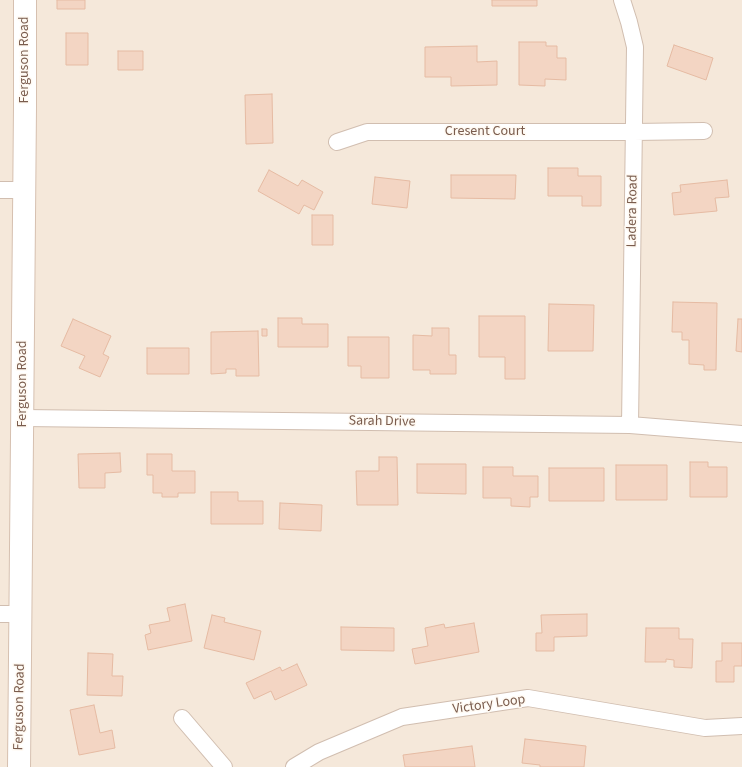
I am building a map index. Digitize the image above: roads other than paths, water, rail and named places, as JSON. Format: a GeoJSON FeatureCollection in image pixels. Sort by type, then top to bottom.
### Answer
{"type":"FeatureCollection","features":[{"type":"Feature","properties":{"kind":"street","name":"Ferguson Road"},"geometry":{"type":"LineString","coordinates":[[19,767],[10,614],[23,418],[25,0]]}},
{"type":"Feature","properties":{"kind":"street","name":"Ladera Road"},"geometry":{"type":"LineString","coordinates":[[622,0],[635,47],[630,425]]}},
{"type":"Feature","properties":{"kind":"street","name":"Cresent Court"},"geometry":{"type":"LineString","coordinates":[[337,142],[367,132],[704,131]]}},
{"type":"Feature","properties":{"kind":"street"},"geometry":{"type":"LineString","coordinates":[[0,190],[24,190]]}},
{"type":"Feature","properties":{"kind":"street","name":"Sarah Drive"},"geometry":{"type":"LineString","coordinates":[[23,418],[630,425],[742,434]]}},
{"type":"Feature","properties":{"kind":"street","name":"Victory Loop"},"geometry":{"type":"LineString","coordinates":[[294,767],[319,752],[402,717],[528,698],[706,728],[742,726]]}},
{"type":"Feature","properties":{"kind":"street"},"geometry":{"type":"LineString","coordinates":[[182,718],[224,767]]}}]}
